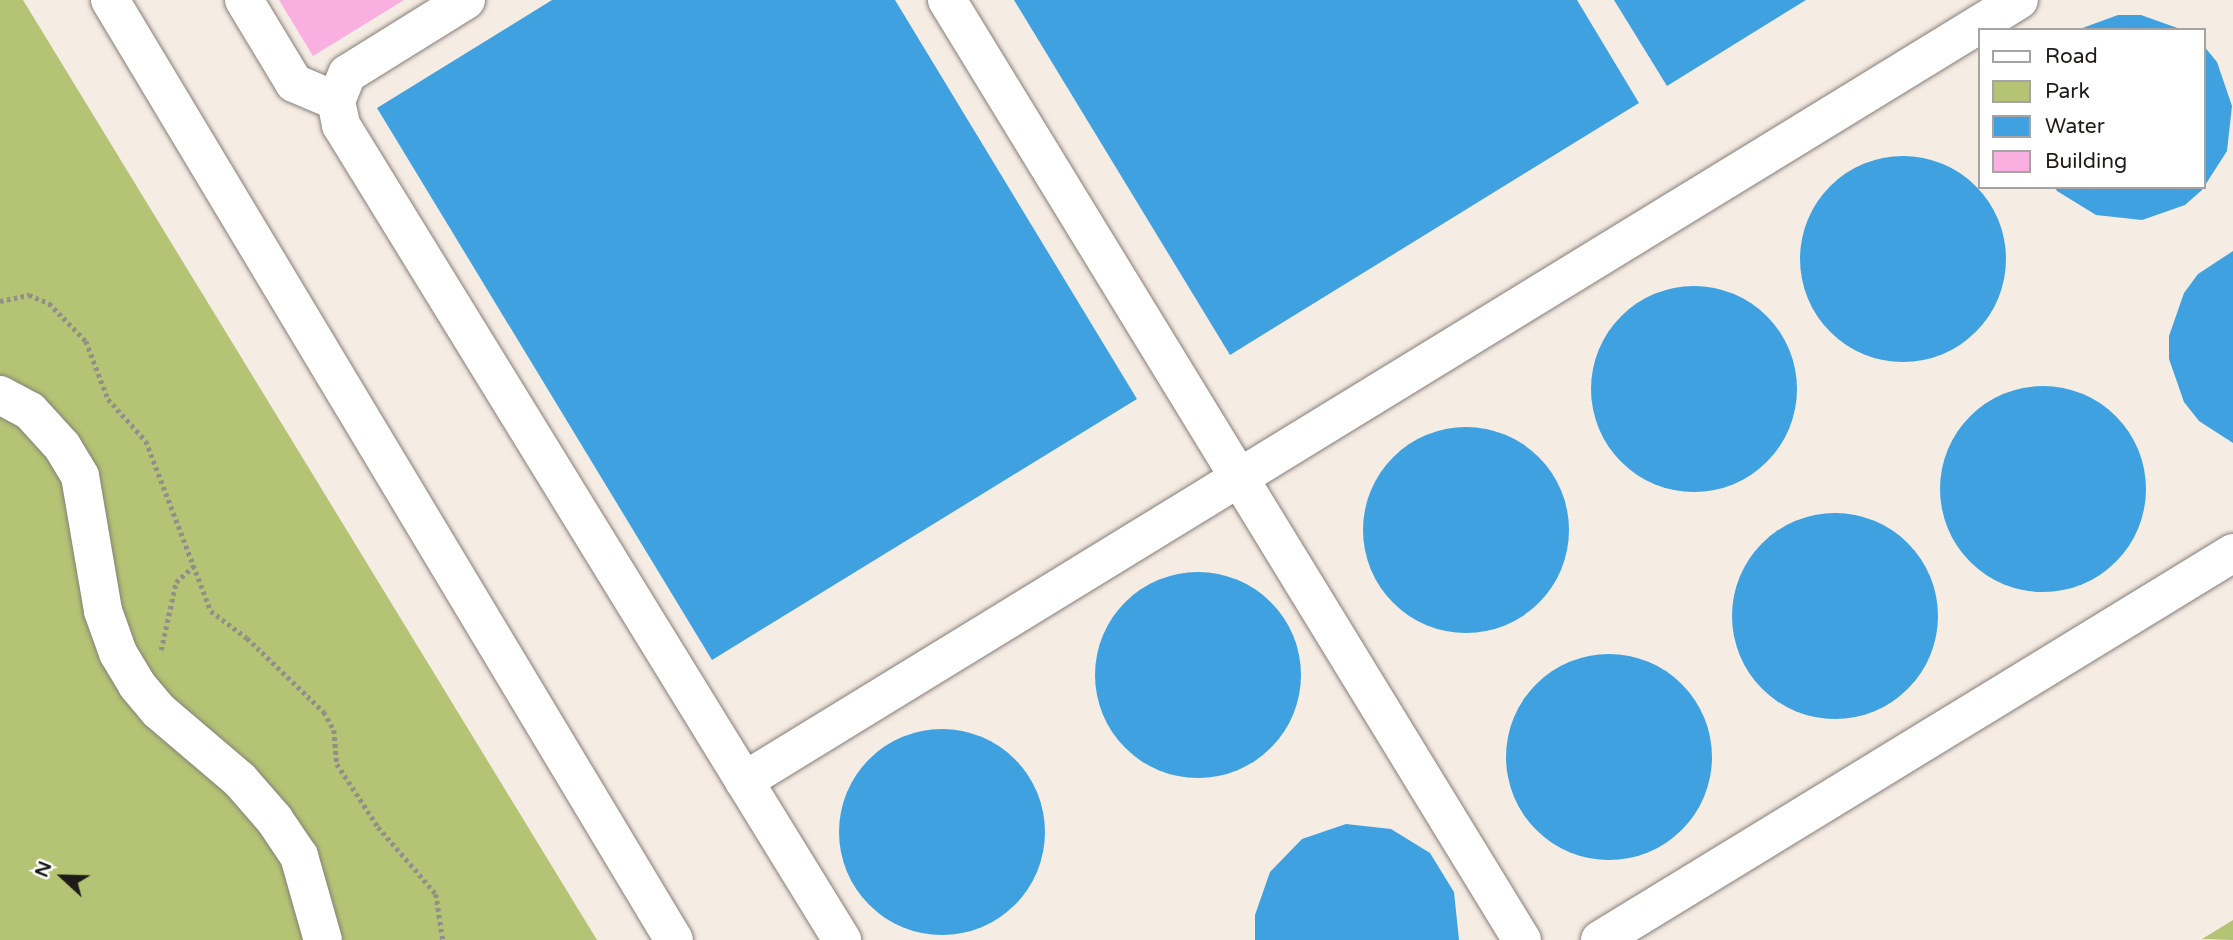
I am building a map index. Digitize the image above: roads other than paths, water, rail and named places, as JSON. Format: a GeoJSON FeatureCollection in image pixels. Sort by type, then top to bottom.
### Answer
{"type":"FeatureCollection","features":[{"type":"Feature","properties":{"kind":"street"},"geometry":{"type":"LineString","coordinates":[[110,0],[674,940]]}},
{"type":"Feature","properties":{"kind":"street"},"geometry":{"type":"LineString","coordinates":[[244,0],[294,83],[336,101]]}},
{"type":"Feature","properties":{"kind":"street"},"geometry":{"type":"LineString","coordinates":[[466,0],[347,74],[336,101],[341,125],[842,940]]}},
{"type":"Feature","properties":{"kind":"street"},"geometry":{"type":"LineString","coordinates":[[947,0],[1522,940]]}},
{"type":"Feature","properties":{"kind":"street"},"geometry":{"type":"LineString","coordinates":[[744,781],[2020,0]]}},
{"type":"Feature","properties":{"kind":"street"},"geometry":{"type":"LineString","coordinates":[[0,395],[30,411],[62,446],[80,476],[103,611],[118,653],[137,685],[181,732],[240,780],[274,819],[299,856],[323,940]]}},
{"type":"Feature","properties":{"kind":"street"},"geometry":{"type":"LineString","coordinates":[[1600,940],[2233,553]]}},
{"type":"Feature","properties":{"kind":"water"},"geometry":{"type":"Polygon","coordinates":[[[552,0],[895,0],[1137,399],[712,660],[377,108],[552,0]]]}},
{"type":"Feature","properties":{"kind":"water"},"geometry":{"type":"Polygon","coordinates":[[[1014,0],[1577,0],[1639,103],[1230,355],[1014,0]]]}},
{"type":"Feature","properties":{"kind":"water"},"geometry":{"type":"Polygon","coordinates":[[[1614,0],[1806,0],[1667,86],[1614,0]]]}},
{"type":"Feature","properties":{"kind":"water"},"geometry":{"type":"Polygon","coordinates":[[[2118,15],[2141,15],[2177,28],[2082,28],[2118,15]]]}},
{"type":"Feature","properties":{"kind":"water"},"geometry":{"type":"Polygon","coordinates":[[[2205,47],[2217,62],[2232,106],[2227,151],[2205,185],[2205,47]]]}},
{"type":"Feature","properties":{"kind":"water"},"geometry":{"type":"Polygon","coordinates":[[[1883,158],[1923,158],[1960,174],[1976,186],[1988,202],[2004,239],[2004,279],[1988,316],[1976,332],[1960,344],[1923,360],[1883,360],[1846,344],[1830,332],[1818,316],[1802,279],[1802,239],[1818,202],[1830,186],[1846,174],[1883,158]]]}},
{"type":"Feature","properties":{"kind":"water"},"geometry":{"type":"Polygon","coordinates":[[[2056,189],[2203,189],[2185,205],[2142,220],[2096,215],[2056,189]]]}},
{"type":"Feature","properties":{"kind":"water"},"geometry":{"type":"Polygon","coordinates":[[[2233,251],[2233,443],[2199,421],[2184,402],[2169,359],[2169,336],[2184,293],[2198,274],[2233,251]]]}},
{"type":"Feature","properties":{"kind":"water"},"geometry":{"type":"Polygon","coordinates":[[[1694,286],[1733,294],[1767,316],[1789,350],[1797,389],[1789,428],[1767,462],[1733,484],[1694,492],[1655,484],[1621,462],[1599,428],[1591,389],[1599,350],[1621,316],[1655,294],[1694,286]]]}},
{"type":"Feature","properties":{"kind":"water"},"geometry":{"type":"Polygon","coordinates":[[[2043,386],[2082,394],[2116,416],[2138,450],[2146,489],[2138,528],[2116,562],[2082,584],[2043,592],[2004,584],[1970,562],[1948,528],[1940,489],[1948,450],[1970,416],[2004,394],[2043,386]]]}},
{"type":"Feature","properties":{"kind":"water"},"geometry":{"type":"Polygon","coordinates":[[[1466,427],[1505,435],[1539,457],[1561,491],[1569,530],[1561,569],[1539,603],[1505,625],[1466,633],[1427,625],[1393,603],[1371,569],[1363,530],[1371,491],[1393,457],[1427,435],[1466,427]]]}},
{"type":"Feature","properties":{"kind":"water"},"geometry":{"type":"Polygon","coordinates":[[[1835,513],[1874,521],[1907,544],[1930,577],[1938,616],[1930,655],[1907,688],[1874,711],[1835,719],[1796,711],[1763,688],[1740,655],[1732,616],[1740,577],[1763,544],[1796,521],[1835,513]]]}},
{"type":"Feature","properties":{"kind":"water"},"geometry":{"type":"Polygon","coordinates":[[[1198,572],[1237,580],[1271,602],[1293,636],[1301,675],[1293,714],[1271,748],[1237,770],[1198,778],[1159,770],[1125,748],[1103,714],[1095,675],[1103,636],[1125,602],[1159,580],[1198,572]]]}},
{"type":"Feature","properties":{"kind":"water"},"geometry":{"type":"Polygon","coordinates":[[[1609,654],[1648,662],[1681,685],[1704,718],[1712,757],[1704,796],[1681,829],[1648,852],[1609,860],[1570,852],[1537,829],[1514,796],[1506,757],[1514,718],[1537,685],[1570,662],[1609,654]]]}},
{"type":"Feature","properties":{"kind":"water"},"geometry":{"type":"Polygon","coordinates":[[[942,729],[981,737],[1015,759],[1037,793],[1045,832],[1037,871],[1015,905],[981,927],[942,935],[903,927],[869,905],[847,871],[839,832],[847,793],[869,759],[903,737],[942,729]]]}},
{"type":"Feature","properties":{"kind":"water"},"geometry":{"type":"Polygon","coordinates":[[[1346,824],[1391,829],[1430,853],[1454,892],[1459,940],[1255,940],[1255,915],[1270,872],[1302,839],[1346,824]]]}}]}
